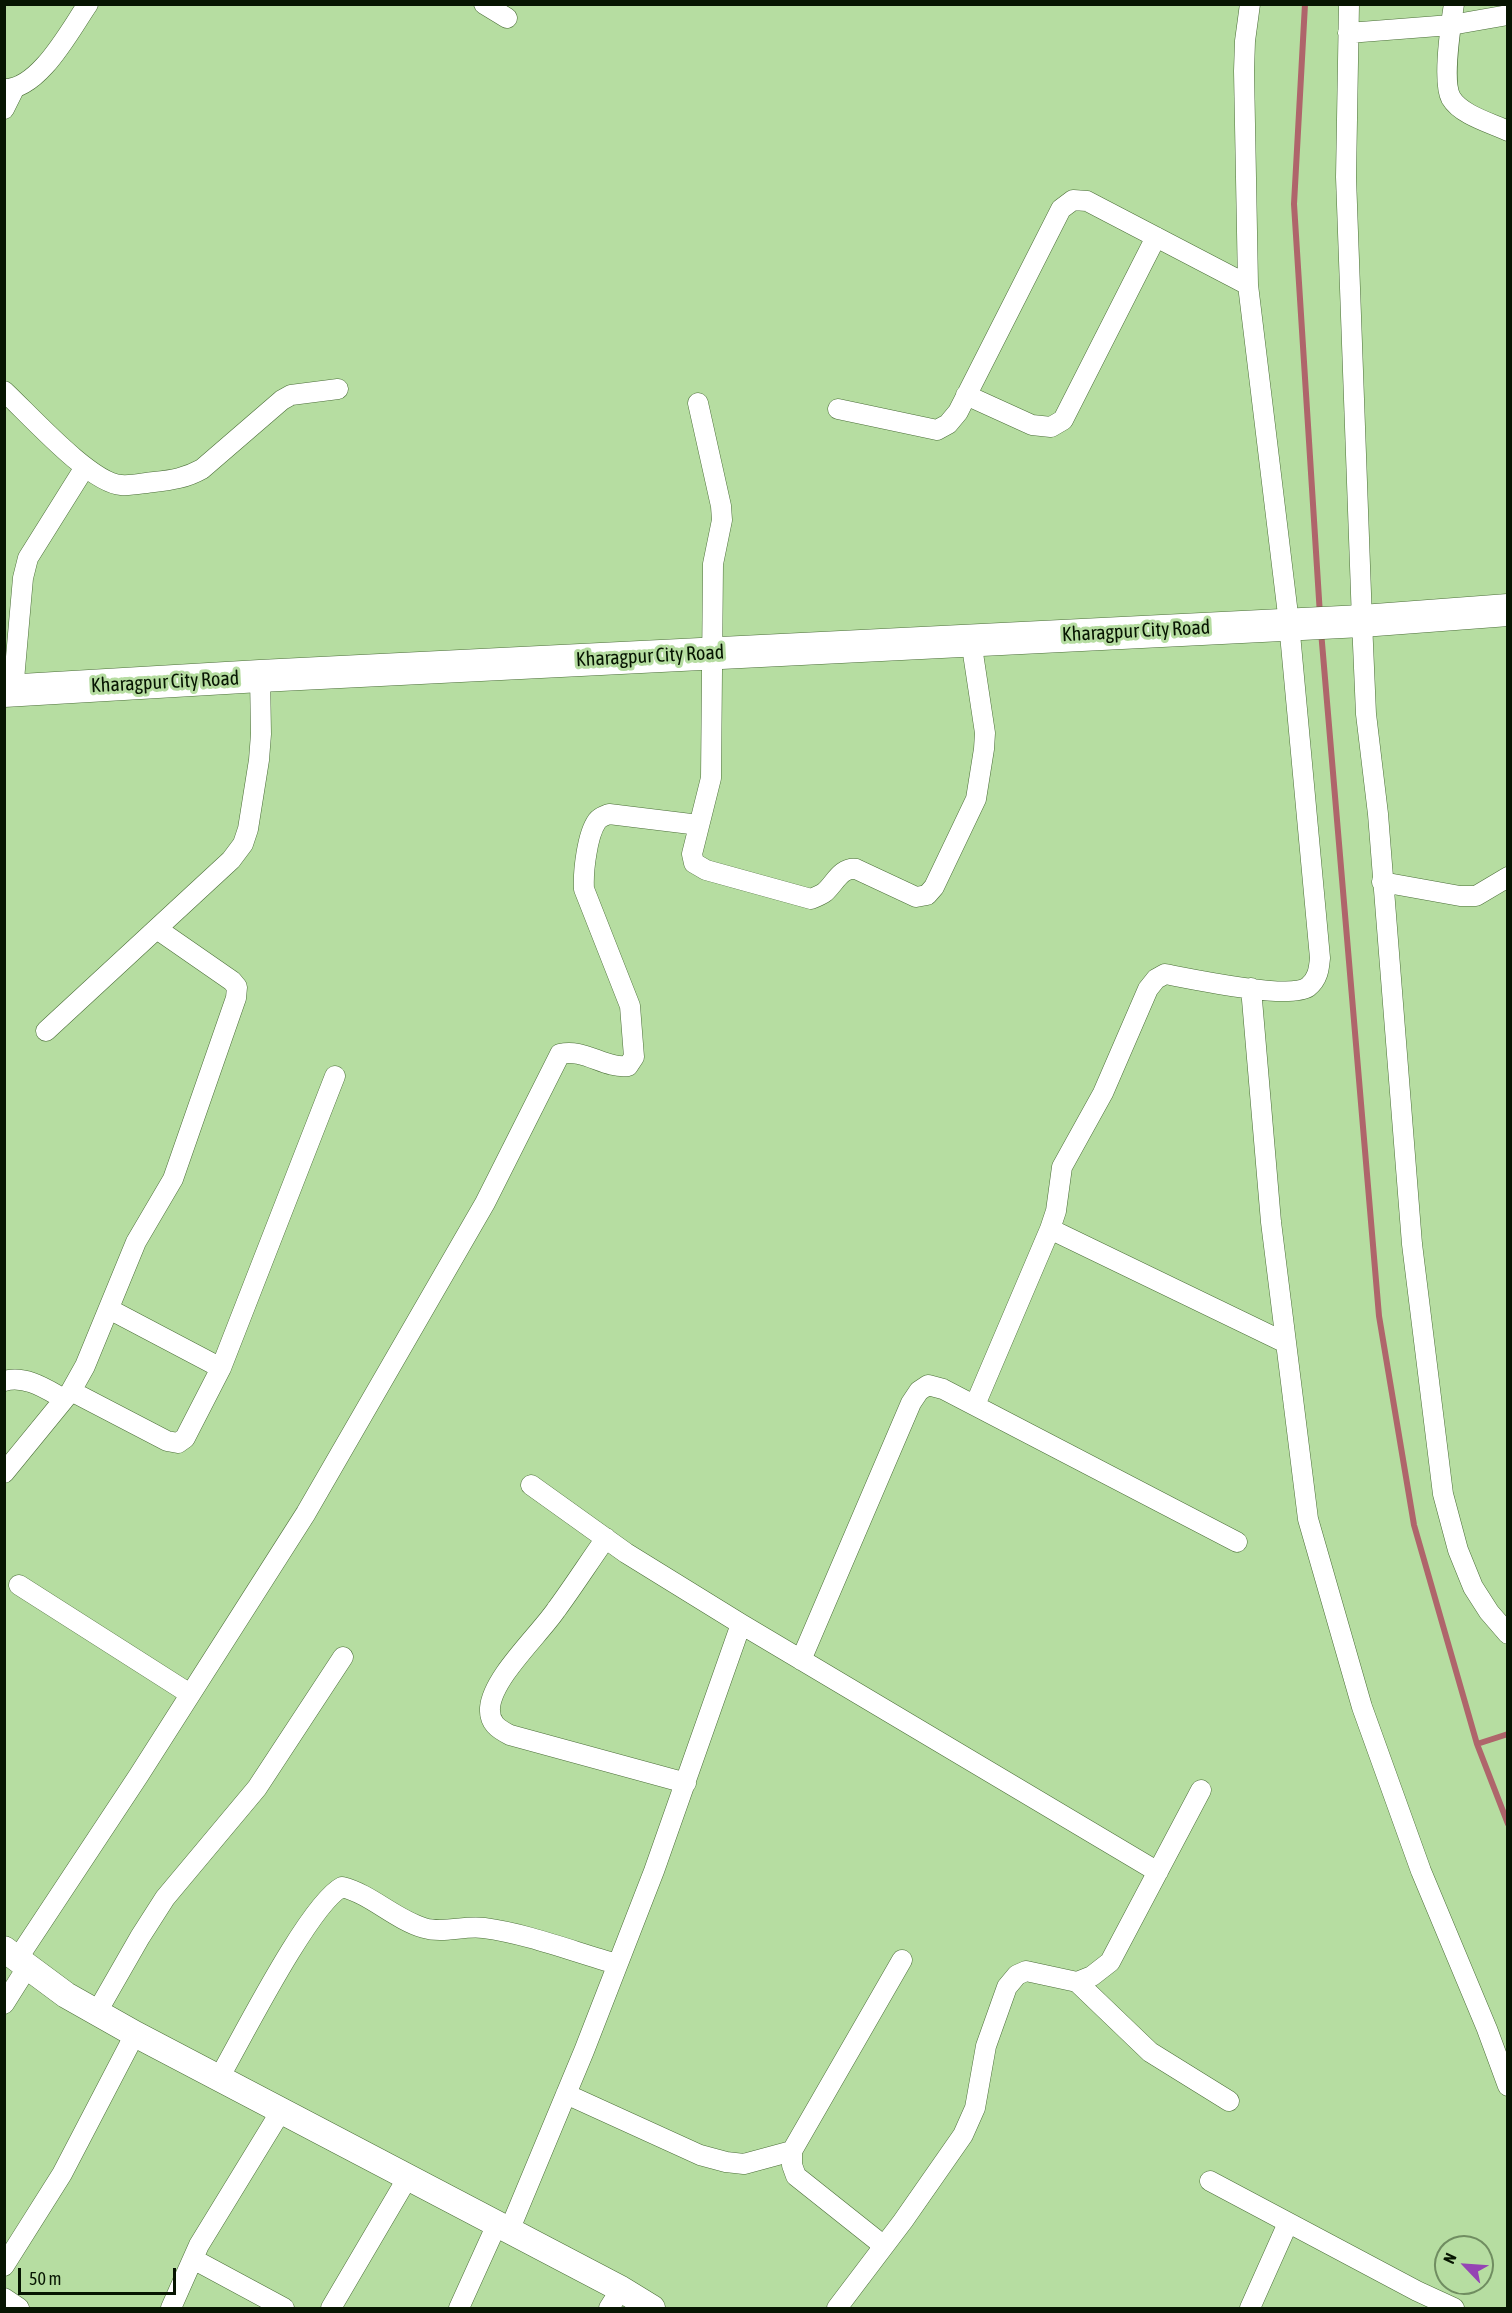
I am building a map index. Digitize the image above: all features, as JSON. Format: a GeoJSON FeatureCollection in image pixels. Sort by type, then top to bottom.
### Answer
{"type":"FeatureCollection","features":[{"type":"Feature","properties":{"kind":"main road","name":"Kharagpur City Road"},"geometry":{"type":"LineString","coordinates":[[9,691],[260,676],[1349,621],[1508,610]]}},
{"type":"Feature","properties":{"kind":"street"},"geometry":{"type":"LineString","coordinates":[[4,109],[9,89],[25,85],[40,72],[88,4]]}},
{"type":"Feature","properties":{"kind":"street"},"geometry":{"type":"LineString","coordinates":[[484,4],[507,18]]}},
{"type":"Feature","properties":{"kind":"street"},"geometry":{"type":"LineString","coordinates":[[975,1405],[1050,1229],[1056,1211],[1062,1167],[1103,1093],[1148,989],[1156,979],[1165,974],[1251,988],[1294,992],[1306,988],[1319,972],[1320,958],[1293,623],[1248,285],[1244,71],[1250,4]]}},
{"type":"Feature","properties":{"kind":"street"},"geometry":{"type":"LineString","coordinates":[[1349,4],[1346,177],[1349,621],[1366,714],[1378,814],[1412,1244],[1443,1494],[1458,1550],[1473,1587],[1489,1612],[1508,1634]]}},
{"type":"Feature","properties":{"kind":"street"},"geometry":{"type":"LineString","coordinates":[[1454,4],[1447,79],[1451,98],[1466,111],[1508,131]]}},
{"type":"Feature","properties":{"kind":"street"},"geometry":{"type":"LineString","coordinates":[[1348,33],[1451,25],[1508,15]]}},
{"type":"Feature","properties":{"kind":"street"},"geometry":{"type":"LineString","coordinates":[[838,409],[937,430],[948,424],[958,412],[1061,209],[1073,200],[1087,201],[1248,285]]}},
{"type":"Feature","properties":{"kind":"street"},"geometry":{"type":"LineString","coordinates":[[966,395],[1032,425],[1051,427],[1063,420],[1156,237]]}},
{"type":"Feature","properties":{"kind":"street"},"geometry":{"type":"LineString","coordinates":[[4,391],[85,467],[108,482],[122,485],[175,480],[188,476],[202,469],[282,400],[291,395],[338,389]]}},
{"type":"Feature","properties":{"kind":"street"},"geometry":{"type":"LineString","coordinates":[[698,403],[721,506],[722,520],[713,564],[711,778],[692,854],[694,863],[706,870],[811,899],[824,893],[849,868],[916,897],[927,895],[934,886],[976,799],[985,733],[971,640]]}},
{"type":"Feature","properties":{"kind":"street"},"geometry":{"type":"LineString","coordinates":[[9,691],[23,578],[28,558],[85,467]]}},
{"type":"Feature","properties":{"kind":"street"},"geometry":{"type":"LineString","coordinates":[[46,1031],[231,860],[243,844],[248,829],[259,760],[260,676]]}},
{"type":"Feature","properties":{"kind":"street"},"geometry":{"type":"LineString","coordinates":[[4,2004],[17,1958],[306,1513],[473,1224],[560,1054],[570,1051],[620,1067],[628,1066],[634,1057],[630,1006],[584,889],[592,829],[598,819],[609,814],[699,825]]}},
{"type":"Feature","properties":{"kind":"street"},"geometry":{"type":"LineString","coordinates":[[1382,882],[1460,896],[1476,896],[1508,877]]}},
{"type":"Feature","properties":{"kind":"street"},"geometry":{"type":"LineString","coordinates":[[4,1473],[68,1395],[85,1366],[145,1225],[173,1179],[236,998],[237,987],[232,981],[157,929]]}},
{"type":"Feature","properties":{"kind":"street"},"geometry":{"type":"LineString","coordinates":[[1251,988],[1271,1222],[1308,1519],[1362,1707],[1421,1871],[1508,2085]]}},
{"type":"Feature","properties":{"kind":"street"},"geometry":{"type":"LineString","coordinates":[[4,1381],[16,1378],[68,1395],[167,1441],[178,1443],[185,1438],[192,1429],[221,1368],[335,1076]]}},
{"type":"Feature","properties":{"kind":"street"},"geometry":{"type":"LineString","coordinates":[[1050,1229],[1286,1343]]}},
{"type":"Feature","properties":{"kind":"street"},"geometry":{"type":"LineString","coordinates":[[109,1309],[221,1368]]}},
{"type":"Feature","properties":{"kind":"street"},"geometry":{"type":"LineString","coordinates":[[801,1660],[911,1403],[919,1390],[928,1385],[975,1405],[1237,1542]]}},
{"type":"Feature","properties":{"kind":"street"},"geometry":{"type":"LineString","coordinates":[[531,1485],[606,1538],[741,1624],[1158,1872]]}},
{"type":"Feature","properties":{"kind":"street"},"geometry":{"type":"LineString","coordinates":[[606,1538],[555,1612],[504,1676],[490,1706],[491,1719],[497,1729],[510,1735],[686,1783]]}},
{"type":"Feature","properties":{"kind":"street"},"geometry":{"type":"LineString","coordinates":[[19,1585],[190,1694]]}},
{"type":"Feature","properties":{"kind":"street"},"geometry":{"type":"LineString","coordinates":[[459,2308],[503,2227],[566,2094],[686,1783],[741,1624]]}},
{"type":"Feature","properties":{"kind":"street"},"geometry":{"type":"LineString","coordinates":[[97,2012],[165,1898],[257,1788],[343,1657]]}},
{"type":"Feature","properties":{"kind":"street"},"geometry":{"type":"LineString","coordinates":[[1077,1982],[1092,1976],[1110,1962],[1200,1790]]}},
{"type":"Feature","properties":{"kind":"street"},"geometry":{"type":"LineString","coordinates":[[219,2079],[296,1943],[332,1892],[342,1887],[352,1889],[403,1920],[426,1928],[445,1931],[481,1927],[617,1965]]}},
{"type":"Feature","properties":{"kind":"street"},"geometry":{"type":"LineString","coordinates":[[17,1958],[66,1995],[219,2079],[503,2227],[615,2299],[652,2308]]}},
{"type":"Feature","properties":{"kind":"street"},"geometry":{"type":"LineString","coordinates":[[884,2246],[796,2176],[792,2165],[792,2151],[902,1960]]}},
{"type":"Feature","properties":{"kind":"street"},"geometry":{"type":"LineString","coordinates":[[837,2308],[963,2135],[975,2108],[986,2046],[1007,1987],[1017,1975],[1026,1971],[1077,1982],[1150,2052],[1229,2101]]}},
{"type":"Feature","properties":{"kind":"street"},"geometry":{"type":"LineString","coordinates":[[4,2266],[62,2174],[135,2034]]}},
{"type":"Feature","properties":{"kind":"street"},"geometry":{"type":"LineString","coordinates":[[566,2094],[700,2155],[726,2162],[744,2164],[792,2151]]}},
{"type":"Feature","properties":{"kind":"street"},"geometry":{"type":"LineString","coordinates":[[171,2308],[199,2245],[281,2111]]}},
{"type":"Feature","properties":{"kind":"street"},"geometry":{"type":"LineString","coordinates":[[331,2308],[408,2177]]}},
{"type":"Feature","properties":{"kind":"street"},"geometry":{"type":"LineString","coordinates":[[1210,2181],[1454,2308]]}},
{"type":"Feature","properties":{"kind":"street"},"geometry":{"type":"LineString","coordinates":[[1250,2308],[1288,2223]]}},
{"type":"Feature","properties":{"kind":"street"},"geometry":{"type":"LineString","coordinates":[[193,2259],[284,2308]]}},
{"type":"Feature","properties":{"kind":"street"},"geometry":{"type":"LineString","coordinates":[[4,2298],[19,2308]]}},
{"type":"Feature","properties":{"kind":"waterway"},"geometry":{"type":"LineString","coordinates":[[1305,4],[1294,204],[1320,615]]}},
{"type":"Feature","properties":{"kind":"waterway"},"geometry":{"type":"LineString","coordinates":[[1321,631],[1379,1316],[1414,1525],[1477,1744],[1508,1824]]}},
{"type":"Feature","properties":{"kind":"waterway"},"geometry":{"type":"LineString","coordinates":[[1477,1744],[1508,1734]]}}]}
